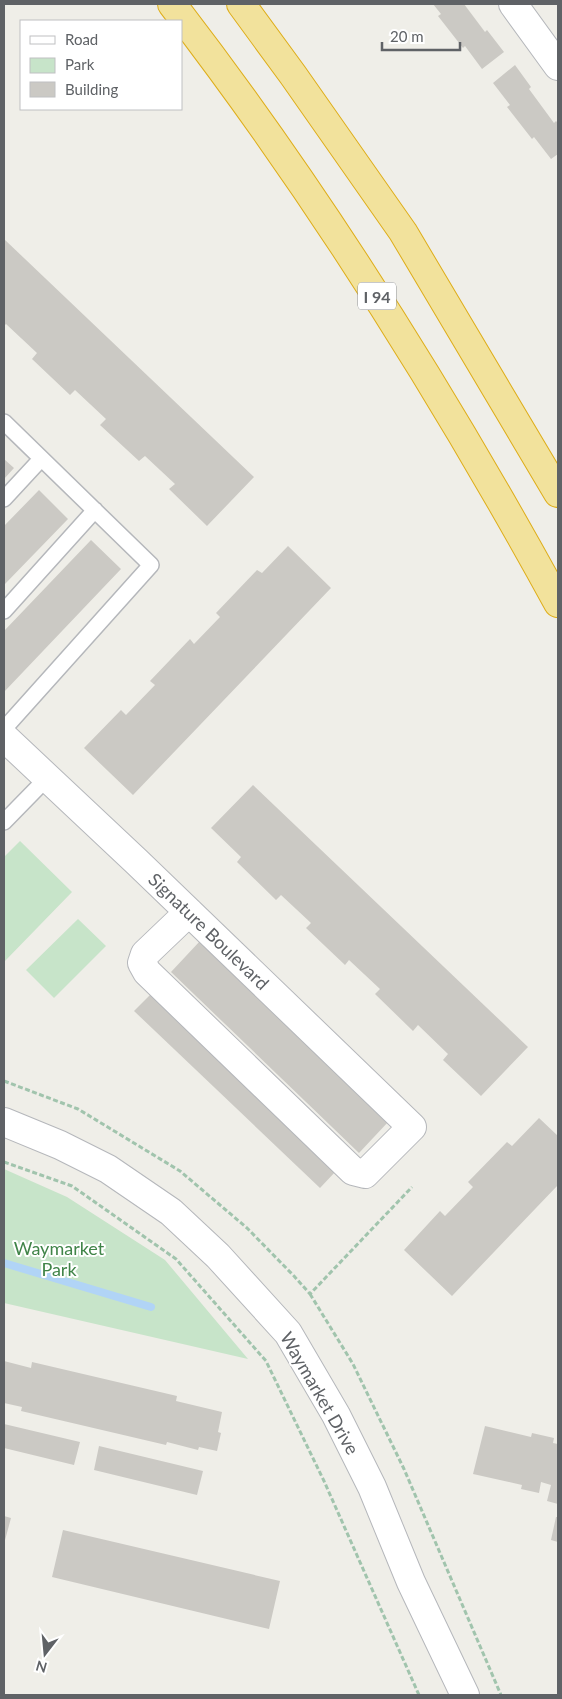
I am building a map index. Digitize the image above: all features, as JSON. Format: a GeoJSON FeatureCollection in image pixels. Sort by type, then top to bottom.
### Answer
{"type":"FeatureCollection","features":[{"type":"Feature","properties":{"kind":"highway","name":"I 94"},"geometry":{"type":"LineString","coordinates":[[172,4],[292,168],[411,348],[558,603]]}},
{"type":"Feature","properties":{"kind":"highway"},"geometry":{"type":"LineString","coordinates":[[241,4],[403,232],[558,492]]}},
{"type":"Feature","properties":{"kind":"street"},"geometry":{"type":"LineString","coordinates":[[513,4],[558,66]]}},
{"type":"Feature","properties":{"kind":"street","name":"Signature Boulevard"},"geometry":{"type":"LineString","coordinates":[[4,737],[189,912],[412,1127],[365,1174],[353,1171],[147,972],[142,963],[145,954],[189,912]]}},
{"type":"Feature","properties":{"kind":"street","name":"Waymarket Drive"},"geometry":{"type":"LineString","coordinates":[[4,1122],[60,1145],[108,1169],[171,1212],[218,1256],[288,1333],[336,1415],[372,1487],[411,1582],[465,1695]]}},
{"type":"Feature","properties":{"kind":"lane"},"geometry":{"type":"LineString","coordinates":[[4,422],[151,565],[4,729]]}},
{"type":"Feature","properties":{"kind":"lane"},"geometry":{"type":"LineString","coordinates":[[4,499],[42,459]]}},
{"type":"Feature","properties":{"kind":"lane"},"geometry":{"type":"LineString","coordinates":[[4,611],[95,510]]}},
{"type":"Feature","properties":{"kind":"lane"},"geometry":{"type":"LineString","coordinates":[[4,822],[47,778]]}},
{"type":"Feature","properties":{"kind":"path"},"geometry":{"type":"LineString","coordinates":[[4,1081],[78,1109],[180,1171],[247,1228],[310,1294],[353,1364],[404,1469],[501,1695]]}},
{"type":"Feature","properties":{"kind":"path"},"geometry":{"type":"LineString","coordinates":[[4,1162],[72,1186],[176,1259],[266,1361],[324,1481],[419,1695]]}},
{"type":"Feature","properties":{"kind":"path"},"geometry":{"type":"LineString","coordinates":[[310,1294],[412,1187]]}},
{"type":"Feature","properties":{"kind":"green space"},"geometry":{"type":"Polygon","coordinates":[[[20,841],[72,892],[4,962],[4,857],[20,841]]]}},
{"type":"Feature","properties":{"kind":"green space"},"geometry":{"type":"Polygon","coordinates":[[[78,919],[106,946],[54,998],[26,970],[78,919]]]}},
{"type":"Feature","properties":{"kind":"green space","name":"Waymarket Park"},"geometry":{"type":"Polygon","coordinates":[[[4,1169],[67,1197],[165,1260],[248,1359],[4,1303],[4,1169]]]}},
{"type":"Feature","properties":{"kind":"building"},"geometry":{"type":"Polygon","coordinates":[[[433,4],[464,4],[485,32],[487,30],[504,52],[482,69],[465,46],[463,48],[438,16],[441,14],[433,4]]]}},
{"type":"Feature","properties":{"kind":"building"},"geometry":{"type":"Polygon","coordinates":[[[515,65],[531,87],[529,89],[554,123],[556,121],[558,123],[558,154],[551,159],[534,137],[532,139],[507,107],[510,105],[493,83],[515,65]]]}},
{"type":"Feature","properties":{"kind":"building"},"geometry":{"type":"Polygon","coordinates":[[[4,239],[254,477],[207,526],[169,489],[175,484],[145,456],[139,461],[100,425],[106,419],[75,390],[70,395],[32,359],[37,353],[6,324],[4,326],[4,239]]]}},
{"type":"Feature","properties":{"kind":"building"},"geometry":{"type":"Polygon","coordinates":[[[4,459],[14,468],[4,479],[4,459]]]}},
{"type":"Feature","properties":{"kind":"building"},"geometry":{"type":"Polygon","coordinates":[[[39,490],[68,519],[4,585],[4,526],[39,490]]]}},
{"type":"Feature","properties":{"kind":"building"},"geometry":{"type":"Polygon","coordinates":[[[91,540],[121,569],[4,692],[4,631],[91,540]]]}},
{"type":"Feature","properties":{"kind":"building"},"geometry":{"type":"Polygon","coordinates":[[[288,546],[331,588],[133,795],[84,748],[121,710],[126,715],[155,685],[150,681],[190,639],[194,644],[220,617],[216,613],[257,570],[262,573],[288,546]]]}},
{"type":"Feature","properties":{"kind":"building"},"geometry":{"type":"Polygon","coordinates":[[[253,785],[528,1047],[481,1096],[443,1060],[448,1054],[418,1025],[413,1031],[375,994],[380,989],[349,960],[345,965],[306,928],[311,923],[281,895],[276,900],[237,862],[241,857],[211,828],[253,785]]]}},
{"type":"Feature","properties":{"kind":"building"},"geometry":{"type":"Polygon","coordinates":[[[200,941],[389,1121],[359,1153],[171,972],[200,941]]]}},
{"type":"Feature","properties":{"kind":"building"},"geometry":{"type":"Polygon","coordinates":[[[151,994],[336,1171],[320,1188],[134,1011],[151,994]]]}},
{"type":"Feature","properties":{"kind":"building"},"geometry":{"type":"Polygon","coordinates":[[[539,1118],[558,1136],[558,1185],[452,1296],[404,1250],[440,1211],[445,1216],[473,1187],[468,1182],[507,1142],[512,1146],[539,1118]]]}},
{"type":"Feature","properties":{"kind":"building"},"geometry":{"type":"Polygon","coordinates":[[[4,1361],[31,1368],[32,1362],[177,1396],[176,1401],[222,1412],[218,1432],[221,1433],[217,1451],[199,1447],[198,1450],[167,1442],[166,1445],[21,1411],[22,1407],[4,1403],[4,1361]]]}},
{"type":"Feature","properties":{"kind":"building"},"geometry":{"type":"Polygon","coordinates":[[[4,1424],[80,1442],[74,1465],[4,1448],[4,1424]]]}},
{"type":"Feature","properties":{"kind":"building"},"geometry":{"type":"Polygon","coordinates":[[[485,1426],[531,1437],[532,1433],[554,1438],[553,1443],[558,1444],[558,1504],[547,1501],[551,1485],[541,1482],[539,1493],[521,1489],[522,1485],[473,1474],[485,1426]]]}},
{"type":"Feature","properties":{"kind":"building"},"geometry":{"type":"Polygon","coordinates":[[[99,1446],[203,1471],[197,1495],[94,1470],[99,1446]]]}},
{"type":"Feature","properties":{"kind":"building"},"geometry":{"type":"Polygon","coordinates":[[[4,1516],[11,1518],[4,1544],[4,1516]]]}},
{"type":"Feature","properties":{"kind":"building"},"geometry":{"type":"Polygon","coordinates":[[[556,1517],[558,1517],[558,1542],[551,1540],[556,1517]]]}},
{"type":"Feature","properties":{"kind":"building"},"geometry":{"type":"Polygon","coordinates":[[[63,1530],[280,1581],[269,1629],[52,1577],[63,1530]]]}},
{"type":"Feature","properties":{"kind":"waterway"},"geometry":{"type":"LineString","coordinates":[[4,1263],[151,1307]]}}]}
